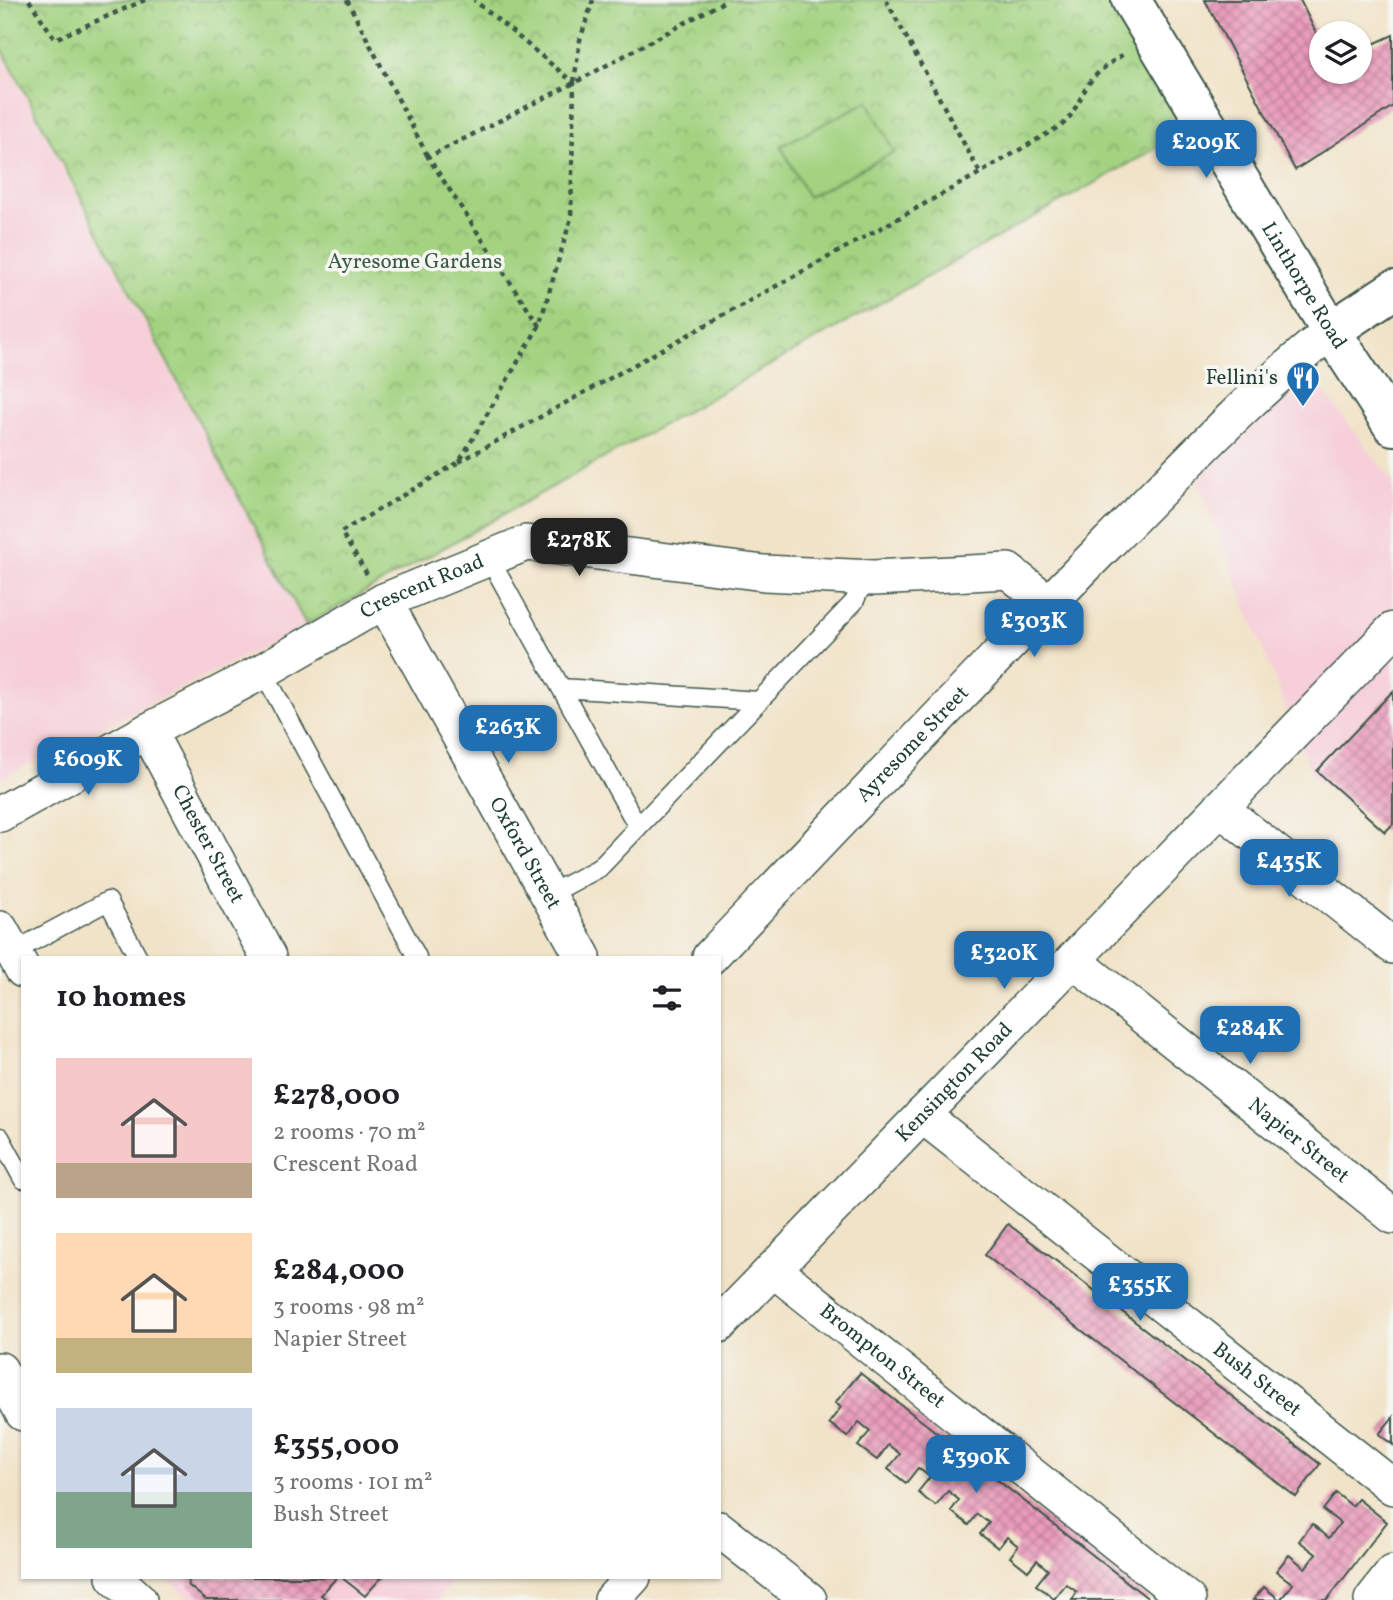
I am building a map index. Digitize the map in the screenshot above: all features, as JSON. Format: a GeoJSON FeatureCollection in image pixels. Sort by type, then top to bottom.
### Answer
{"type":"FeatureCollection","features":[{"type":"Feature","properties":{"kind":"main road","name":"Linthorpe Road"},"geometry":{"type":"LineString","coordinates":[[1131,0],[1331,331],[1393,426]]}},
{"type":"Feature","properties":{"kind":"main road"},"geometry":{"type":"LineString","coordinates":[[1331,331],[1393,290]]}},
{"type":"Feature","properties":{"kind":"street","name":"Ayresome Street"},"geometry":{"type":"LineString","coordinates":[[711,956],[1049,603],[1219,431],[1294,360],[1331,331]]}},
{"type":"Feature","properties":{"kind":"street","name":"Crescent Road"},"geometry":{"type":"LineString","coordinates":[[0,814],[148,731],[263,671],[384,601],[526,543],[764,573],[865,578],[1008,571],[1049,603]]}},
{"type":"Feature","properties":{"kind":"street","name":"Oxford Street"},"geometry":{"type":"LineString","coordinates":[[384,601],[582,956]]}},
{"type":"Feature","properties":{"kind":"street","name":"Kensington Road"},"geometry":{"type":"LineString","coordinates":[[721,1323],[1393,630]]}},
{"type":"Feature","properties":{"kind":"street","name":"Chester Street"},"geometry":{"type":"LineString","coordinates":[[148,731],[267,956]]}},
{"type":"Feature","properties":{"kind":"street"},"geometry":{"type":"LineString","coordinates":[[1220,808],[1393,946]]}},
{"type":"Feature","properties":{"kind":"street","name":"Napier Street"},"geometry":{"type":"LineString","coordinates":[[1073,960],[1393,1216]]}},
{"type":"Feature","properties":{"kind":"street","name":"Bush Street"},"geometry":{"type":"LineString","coordinates":[[922,1115],[1393,1488]]}},
{"type":"Feature","properties":{"kind":"street","name":"Brompton Street"},"geometry":{"type":"LineString","coordinates":[[774,1269],[1188,1600]]}},
{"type":"Feature","properties":{"kind":"street"},"geometry":{"type":"LineString","coordinates":[[0,1370],[21,1409]]}},
{"type":"Feature","properties":{"kind":"street"},"geometry":{"type":"LineString","coordinates":[[721,1531],[810,1600]]}},
{"type":"Feature","properties":{"kind":"street"},"geometry":{"type":"LineString","coordinates":[[1372,1600],[1393,1573]]}},
{"type":"Feature","properties":{"kind":"street"},"geometry":{"type":"LineString","coordinates":[[612,1600],[631,1579]]}},
{"type":"Feature","properties":{"kind":"lane"},"geometry":{"type":"LineString","coordinates":[[489,558],[638,827]]}},
{"type":"Feature","properties":{"kind":"lane"},"geometry":{"type":"LineString","coordinates":[[548,895],[599,868],[854,602],[865,578]]}},
{"type":"Feature","properties":{"kind":"lane"},"geometry":{"type":"LineString","coordinates":[[263,671],[416,956]]}},
{"type":"Feature","properties":{"kind":"lane"},"geometry":{"type":"LineString","coordinates":[[561,688],[759,701]]}},
{"type":"Feature","properties":{"kind":"lane"},"geometry":{"type":"LineString","coordinates":[[9,952],[108,901],[137,956]]}},
{"type":"Feature","properties":{"kind":"lane"},"geometry":{"type":"LineString","coordinates":[[0,1137],[21,1175]]}},
{"type":"Feature","properties":{"kind":"path"},"geometry":{"type":"LineString","coordinates":[[29,0],[55,39],[145,0]]}},
{"type":"Feature","properties":{"kind":"path"},"geometry":{"type":"LineString","coordinates":[[347,0],[428,157],[539,326]]}},
{"type":"Feature","properties":{"kind":"path"},"geometry":{"type":"LineString","coordinates":[[474,0],[574,83]]}},
{"type":"Feature","properties":{"kind":"path"},"geometry":{"type":"LineString","coordinates":[[459,462],[539,326],[571,218],[574,83],[580,40],[593,0]]}},
{"type":"Feature","properties":{"kind":"path"},"geometry":{"type":"LineString","coordinates":[[428,157],[574,83],[727,0]]}},
{"type":"Feature","properties":{"kind":"path"},"geometry":{"type":"LineString","coordinates":[[886,0],[980,173]]}},
{"type":"Feature","properties":{"kind":"path"},"geometry":{"type":"LineString","coordinates":[[384,601],[341,532],[459,462],[1062,125],[1072,116],[1089,83],[1097,74],[1152,35]]}},
{"type":"Feature","properties":{"kind":"shaded area"},"geometry":{"type":"Polygon","coordinates":[[[0,50],[305,626],[0,779],[0,50]]]}},
{"type":"Feature","properties":{"kind":"shaded area"},"geometry":{"type":"Polygon","coordinates":[[[1310,374],[1393,482],[1393,835],[1312,776],[1197,480],[1310,374]]]}},
{"type":"Feature","properties":{"kind":"shaded area"},"geometry":{"type":"Polygon","coordinates":[[[167,1579],[454,1579],[437,1600],[193,1600],[167,1579]]]}},
{"type":"Feature","properties":{"kind":"green space","name":"Ayresome Gardens"},"geometry":{"type":"Polygon","coordinates":[[[0,0],[1113,0],[1189,130],[306,625],[0,45],[0,0]]]}},
{"type":"Feature","properties":{"kind":"green space"},"geometry":{"type":"Polygon","coordinates":[[[868,101],[894,152],[808,197],[781,146],[868,101]]]}},
{"type":"Feature","properties":{"kind":"building"},"geometry":{"type":"Polygon","coordinates":[[[1205,0],[1300,0],[1310,21],[1309,84],[1372,84],[1372,45],[1393,35],[1393,106],[1295,170],[1205,0]]]}},
{"type":"Feature","properties":{"kind":"building"},"geometry":{"type":"Polygon","coordinates":[[[1393,691],[1393,824],[1385,832],[1317,771],[1393,691]]]}},
{"type":"Feature","properties":{"kind":"building"},"geometry":{"type":"Polygon","coordinates":[[[1008,1224],[1320,1464],[1296,1497],[985,1255],[1008,1224]]]}},
{"type":"Feature","properties":{"kind":"building"},"geometry":{"type":"Polygon","coordinates":[[[860,1373],[1150,1600],[1072,1600],[1077,1592],[1066,1584],[1054,1599],[1036,1585],[1048,1570],[1037,1560],[1028,1571],[1010,1557],[1018,1546],[1007,1537],[998,1548],[980,1534],[989,1523],[977,1514],[969,1525],[951,1511],[959,1500],[948,1491],[936,1506],[927,1500],[918,1492],[930,1477],[918,1468],[906,1483],[888,1469],[900,1454],[888,1445],[877,1460],[858,1446],[870,1431],[859,1422],[847,1437],[829,1423],[841,1407],[835,1403],[860,1373]]]}},
{"type":"Feature","properties":{"kind":"building"},"geometry":{"type":"Polygon","coordinates":[[[1393,1417],[1393,1445],[1379,1434],[1393,1417]]]}},
{"type":"Feature","properties":{"kind":"building"},"geometry":{"type":"Polygon","coordinates":[[[1336,1493],[1352,1506],[1358,1499],[1387,1522],[1327,1600],[1280,1600],[1293,1584],[1276,1571],[1289,1555],[1305,1568],[1316,1554],[1299,1541],[1312,1524],[1329,1538],[1340,1523],[1323,1510],[1336,1493]]]}},
{"type":"Feature","properties":{"kind":"building"},"geometry":{"type":"Polygon","coordinates":[[[185,1579],[335,1579],[321,1595],[327,1600],[206,1600],[188,1585],[189,1582],[185,1579]]]}},
{"type":"Feature","properties":{"kind":"building"},"geometry":{"type":"Polygon","coordinates":[[[344,1579],[380,1579],[365,1596],[344,1579]]]}},
{"type":"Feature","properties":{"kind":"building"},"geometry":{"type":"Polygon","coordinates":[[[1264,1587],[1280,1600],[1253,1600],[1264,1587]]]}},
{"type":"Feature","properties":{"kind":"place","name":"Fellini's"},"geometry":{"type":"Point","coordinates":[1303,408]}}]}
